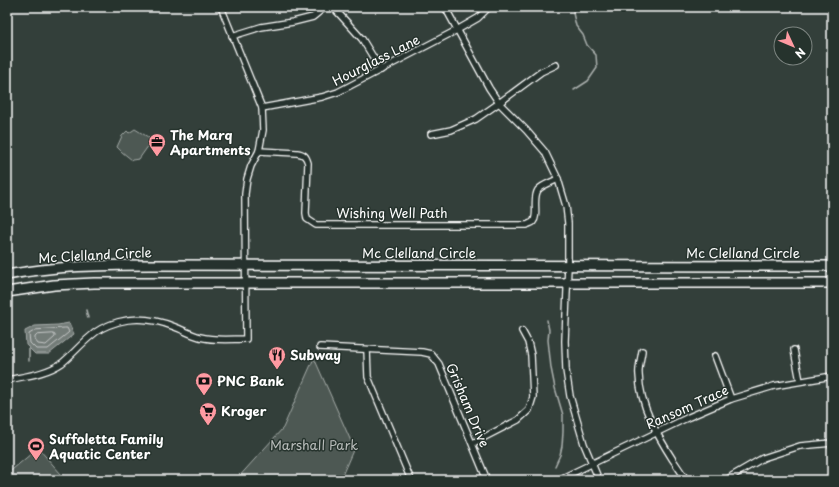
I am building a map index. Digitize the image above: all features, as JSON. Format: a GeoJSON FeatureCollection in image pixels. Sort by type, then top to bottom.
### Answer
{"type":"FeatureCollection","features":[{"type":"Feature","properties":{"kind":"highway","name":"Mc Clelland Circle"},"geometry":{"type":"LineString","coordinates":[[7,274],[82,266],[144,265],[832,266]]}},
{"type":"Feature","properties":{"kind":"highway"},"geometry":{"type":"LineString","coordinates":[[7,292],[54,285],[94,283],[832,283]]}},
{"type":"Feature","properties":{"kind":"street"},"geometry":{"type":"LineString","coordinates":[[7,380],[44,372],[54,368],[92,335],[118,322],[131,320],[161,322],[200,337],[212,339],[246,338],[245,194],[247,179],[259,151],[263,130],[262,108],[221,7]]}},
{"type":"Feature","properties":{"kind":"street"},"geometry":{"type":"LineString","coordinates":[[232,36],[261,27],[293,22],[312,17],[325,7]]}},
{"type":"Feature","properties":{"kind":"street"},"geometry":{"type":"LineString","coordinates":[[333,7],[362,38],[381,70]]}},
{"type":"Feature","properties":{"kind":"street"},"geometry":{"type":"LineString","coordinates":[[445,7],[499,103],[526,130],[545,152],[558,179],[566,206],[568,223],[565,341],[566,370],[570,396],[577,422],[584,444],[599,480]]}},
{"type":"Feature","properties":{"kind":"street","name":"Hourglass Lane"},"geometry":{"type":"LineString","coordinates":[[262,108],[322,97],[338,92],[457,30],[478,18],[489,7]]}},
{"type":"Feature","properties":{"kind":"street"},"geometry":{"type":"LineString","coordinates":[[431,134],[450,130],[476,119],[541,72],[556,65]]}},
{"type":"Feature","properties":{"kind":"street","name":"Wishing Well Path"},"geometry":{"type":"LineString","coordinates":[[259,151],[297,153],[303,154],[306,157],[308,163],[306,213],[307,219],[316,225],[527,224],[534,220],[536,197],[539,189],[558,179]]}},
{"type":"Feature","properties":{"kind":"street"},"geometry":{"type":"LineString","coordinates":[[472,444],[518,420],[529,410],[533,397],[531,355],[528,342],[522,331]]}},
{"type":"Feature","properties":{"kind":"street","name":"Grisham Drive"},"geometry":{"type":"LineString","coordinates":[[320,347],[422,352],[431,354],[439,364],[487,480]]}},
{"type":"Feature","properties":{"kind":"street"},"geometry":{"type":"LineString","coordinates":[[367,350],[368,377],[411,480]]}},
{"type":"Feature","properties":{"kind":"street"},"geometry":{"type":"LineString","coordinates":[[794,350],[800,381]]}},
{"type":"Feature","properties":{"kind":"street"},"geometry":{"type":"LineString","coordinates":[[642,351],[638,374],[640,390],[645,407],[656,433],[687,480]]}},
{"type":"Feature","properties":{"kind":"street"},"geometry":{"type":"LineString","coordinates":[[715,356],[731,399]]}},
{"type":"Feature","properties":{"kind":"street","name":"Ransom Trace"},"geometry":{"type":"LineString","coordinates":[[558,480],[731,399],[774,386],[832,376]]}},
{"type":"Feature","properties":{"kind":"street"},"geometry":{"type":"LineString","coordinates":[[727,480],[763,458],[800,446],[832,443]]}},
{"type":"Feature","properties":{"kind":"green space"},"geometry":{"type":"Polygon","coordinates":[[[135,129],[148,137],[151,142],[139,159],[132,160],[117,147],[122,136],[127,131],[129,133],[135,129]]]}},
{"type":"Feature","properties":{"kind":"green space","name":"Marshall Park"},"geometry":{"type":"Polygon","coordinates":[[[314,358],[354,448],[340,480],[236,480],[283,428],[314,358]]]}},
{"type":"Feature","properties":{"kind":"green space","name":"Suffoletta Family Aquatic Center"},"geometry":{"type":"Polygon","coordinates":[[[38,448],[61,474],[72,480],[7,480],[7,474],[38,448]]]}},
{"type":"Feature","properties":{"kind":"water"},"geometry":{"type":"Polygon","coordinates":[[[69,323],[74,334],[49,354],[35,354],[26,345],[25,331],[35,326],[69,323]]]}},
{"type":"Feature","properties":{"kind":"waterway"},"geometry":{"type":"LineString","coordinates":[[574,7],[573,13],[576,26],[583,35],[587,45],[596,55],[597,68],[588,81],[574,90]]}},
{"type":"Feature","properties":{"kind":"waterway"},"geometry":{"type":"LineString","coordinates":[[86,310],[88,318]]}},
{"type":"Feature","properties":{"kind":"waterway"},"geometry":{"type":"LineString","coordinates":[[547,320],[551,368],[563,415],[562,446],[555,466]]}},
{"type":"Feature","properties":{"kind":"waterway"},"geometry":{"type":"LineString","coordinates":[[29,347],[29,361]]}},
{"type":"Feature","properties":{"kind":"place","name":"The Marq Apartments"},"geometry":{"type":"Point","coordinates":[157,157]}},
{"type":"Feature","properties":{"kind":"place","name":"Subway"},"geometry":{"type":"Point","coordinates":[277,370]}},
{"type":"Feature","properties":{"kind":"place","name":"PNC Bank"},"geometry":{"type":"Point","coordinates":[204,396]}},
{"type":"Feature","properties":{"kind":"place","name":"Kroger"},"geometry":{"type":"Point","coordinates":[208,426]}},
{"type":"Feature","properties":{"kind":"place","name":"Suffoletta Family Aquatic Center"},"geometry":{"type":"Point","coordinates":[36,461]}}]}
